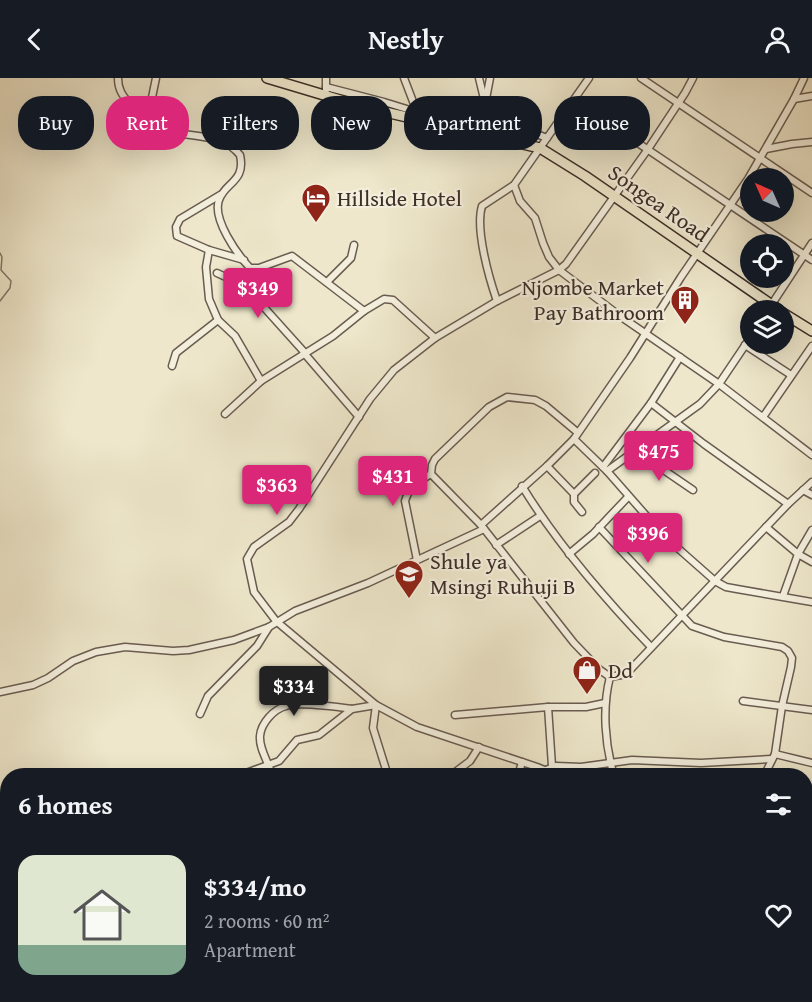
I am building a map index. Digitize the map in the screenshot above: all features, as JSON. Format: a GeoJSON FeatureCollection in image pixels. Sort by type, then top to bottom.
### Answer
{"type":"FeatureCollection","features":[{"type":"Feature","properties":{"kind":"highway","name":"Songea Road"},"geometry":{"type":"LineString","coordinates":[[270,78],[404,113]]}},
{"type":"Feature","properties":{"kind":"highway","name":"Songea Road"},"geometry":{"type":"LineString","coordinates":[[542,149],[615,196],[761,300]]}},
{"type":"Feature","properties":{"kind":"highway"},"geometry":{"type":"LineString","coordinates":[[794,320],[812,331]]}},
{"type":"Feature","properties":{"kind":"street"},"geometry":{"type":"LineString","coordinates":[[118,78],[120,92],[123,96]]}},
{"type":"Feature","properties":{"kind":"street"},"geometry":{"type":"LineString","coordinates":[[152,96],[156,78]]}},
{"type":"Feature","properties":{"kind":"street"},"geometry":{"type":"LineString","coordinates":[[326,78],[326,92]]}},
{"type":"Feature","properties":{"kind":"street"},"geometry":{"type":"LineString","coordinates":[[404,78],[410,96]]}},
{"type":"Feature","properties":{"kind":"street"},"geometry":{"type":"LineString","coordinates":[[479,78],[483,96]]}},
{"type":"Feature","properties":{"kind":"street"},"geometry":{"type":"LineString","coordinates":[[486,96],[490,78]]}},
{"type":"Feature","properties":{"kind":"street"},"geometry":{"type":"LineString","coordinates":[[577,96],[589,78]]}},
{"type":"Feature","properties":{"kind":"street"},"geometry":{"type":"LineString","coordinates":[[641,78],[812,193]]}},
{"type":"Feature","properties":{"kind":"street"},"geometry":{"type":"LineString","coordinates":[[650,146],[693,78]]}},
{"type":"Feature","properties":{"kind":"street"},"geometry":{"type":"LineString","coordinates":[[201,714],[208,696],[257,646],[269,627],[276,621],[417,560],[482,527],[522,486],[547,466],[576,435],[646,334],[761,158],[806,78]]}},
{"type":"Feature","properties":{"kind":"street"},"geometry":{"type":"LineString","coordinates":[[794,99],[812,96]]}},
{"type":"Feature","properties":{"kind":"street"},"geometry":{"type":"LineString","coordinates":[[542,145],[554,128]]}},
{"type":"Feature","properties":{"kind":"street"},"geometry":{"type":"LineString","coordinates":[[189,134],[234,147],[241,158],[240,172],[234,183],[223,193],[201,208],[185,214],[176,227],[177,236],[209,250],[244,260]]}},
{"type":"Feature","properties":{"kind":"street"},"geometry":{"type":"LineString","coordinates":[[542,136],[547,138]]}},
{"type":"Feature","properties":{"kind":"street"},"geometry":{"type":"LineString","coordinates":[[766,149],[812,142]]}},
{"type":"Feature","properties":{"kind":"street"},"geometry":{"type":"LineString","coordinates":[[497,301],[486,263],[480,213],[482,206],[514,185],[539,150]]}},
{"type":"Feature","properties":{"kind":"street"},"geometry":{"type":"LineString","coordinates":[[647,150],[587,237],[560,270],[497,301],[435,338],[394,370],[370,399],[289,522],[249,553],[247,559],[254,592],[276,621],[376,705],[417,727],[522,762],[549,768],[581,767],[642,759],[701,763],[774,757],[812,763]]}},
{"type":"Feature","properties":{"kind":"street"},"geometry":{"type":"LineString","coordinates":[[649,150],[812,260]]}},
{"type":"Feature","properties":{"kind":"street"},"geometry":{"type":"LineString","coordinates":[[514,185],[520,201],[535,218],[549,257],[560,270],[811,452]]}},
{"type":"Feature","properties":{"kind":"street"},"geometry":{"type":"LineString","coordinates":[[223,193],[217,210],[220,220],[250,268],[251,285],[261,304],[359,417]]}},
{"type":"Feature","properties":{"kind":"street"},"geometry":{"type":"LineString","coordinates":[[778,300],[812,243]]}},
{"type":"Feature","properties":{"kind":"street"},"geometry":{"type":"LineString","coordinates":[[327,282],[351,258],[354,245]]}},
{"type":"Feature","properties":{"kind":"street"},"geometry":{"type":"LineString","coordinates":[[209,250],[206,267],[207,291],[218,320],[235,336],[261,381]]}},
{"type":"Feature","properties":{"kind":"street"},"geometry":{"type":"LineString","coordinates":[[250,268],[258,268],[292,256],[364,311]]}},
{"type":"Feature","properties":{"kind":"street"},"geometry":{"type":"LineString","coordinates":[[217,273],[243,285],[251,285]]}},
{"type":"Feature","properties":{"kind":"street"},"geometry":{"type":"LineString","coordinates":[[225,414],[261,381],[333,336],[364,311],[384,299],[389,298],[399,304],[435,338]]}},
{"type":"Feature","properties":{"kind":"street"},"geometry":{"type":"LineString","coordinates":[[172,366],[176,353],[218,320]]}},
{"type":"Feature","properties":{"kind":"street"},"geometry":{"type":"LineString","coordinates":[[763,417],[812,346]]}},
{"type":"Feature","properties":{"kind":"street"},"geometry":{"type":"LineString","coordinates":[[605,469],[638,450],[700,404],[718,384],[740,352]]}},
{"type":"Feature","properties":{"kind":"street"},"geometry":{"type":"LineString","coordinates":[[759,354],[791,375]]}},
{"type":"Feature","properties":{"kind":"street"},"geometry":{"type":"LineString","coordinates":[[605,469],[680,357]]}},
{"type":"Feature","properties":{"kind":"street"},"geometry":{"type":"LineString","coordinates":[[417,560],[405,501],[407,494],[412,487],[431,474],[435,459],[489,407],[507,397],[535,400],[546,406],[576,435],[664,536],[715,580],[726,587],[812,602]]}},
{"type":"Feature","properties":{"kind":"street"},"geometry":{"type":"LineString","coordinates":[[651,403],[788,504]]}},
{"type":"Feature","properties":{"kind":"street"},"geometry":{"type":"LineString","coordinates":[[638,450],[693,490]]}},
{"type":"Feature","properties":{"kind":"street"},"geometry":{"type":"LineString","coordinates":[[547,466],[574,494],[574,502],[582,512]]}},
{"type":"Feature","properties":{"kind":"street"},"geometry":{"type":"LineString","coordinates":[[574,494],[595,473]]}},
{"type":"Feature","properties":{"kind":"street"},"geometry":{"type":"LineString","coordinates":[[431,474],[482,527],[574,643],[610,677],[630,670],[788,504],[812,482]]}},
{"type":"Feature","properties":{"kind":"street"},"geometry":{"type":"LineString","coordinates":[[522,486],[540,516],[569,554],[610,604],[651,647]]}},
{"type":"Feature","properties":{"kind":"street"},"geometry":{"type":"LineString","coordinates":[[803,490],[812,495]]}},
{"type":"Feature","properties":{"kind":"street"},"geometry":{"type":"LineString","coordinates":[[569,554],[628,497]]}},
{"type":"Feature","properties":{"kind":"street"},"geometry":{"type":"LineString","coordinates":[[496,545],[540,516]]}},
{"type":"Feature","properties":{"kind":"street"},"geometry":{"type":"LineString","coordinates":[[599,527],[692,626],[724,637],[788,651],[792,658],[791,668],[774,757],[768,768]]}},
{"type":"Feature","properties":{"kind":"street"},"geometry":{"type":"LineString","coordinates":[[766,527],[798,554],[812,562]]}},
{"type":"Feature","properties":{"kind":"street"},"geometry":{"type":"LineString","coordinates":[[783,596],[798,554],[812,530]]}},
{"type":"Feature","properties":{"kind":"street"},"geometry":{"type":"LineString","coordinates":[[3,691],[33,686],[73,661],[96,652],[125,647],[189,650],[234,640],[269,627]]}},
{"type":"Feature","properties":{"kind":"street"},"geometry":{"type":"LineString","coordinates":[[610,677],[605,703],[612,768]]}},
{"type":"Feature","properties":{"kind":"street"},"geometry":{"type":"LineString","coordinates":[[743,701],[812,710]]}},
{"type":"Feature","properties":{"kind":"street"},"geometry":{"type":"LineString","coordinates":[[455,715],[548,707],[586,707],[605,703]]}},
{"type":"Feature","properties":{"kind":"street"},"geometry":{"type":"LineString","coordinates":[[271,768],[262,750],[260,734],[266,720],[280,708],[291,705],[327,705],[352,709],[376,705]]}},
{"type":"Feature","properties":{"kind":"street"},"geometry":{"type":"LineString","coordinates":[[376,705],[373,728],[386,768]]}},
{"type":"Feature","properties":{"kind":"street"},"geometry":{"type":"LineString","coordinates":[[548,707],[549,768]]}},
{"type":"Feature","properties":{"kind":"street"},"geometry":{"type":"LineString","coordinates":[[259,768],[285,757],[297,740],[319,735],[352,709]]}},
{"type":"Feature","properties":{"kind":"street"},"geometry":{"type":"LineString","coordinates":[[460,768],[470,760],[479,747]]}},
{"type":"Feature","properties":{"kind":"street"},"geometry":{"type":"LineString","coordinates":[[520,768],[522,762]]}},
{"type":"Feature","properties":{"kind":"waterway"},"geometry":{"type":"LineString","coordinates":[[0,253],[1,270],[11,281],[10,288],[0,301]]}},
{"type":"Feature","properties":{"kind":"place","name":"Hillside Hotel"},"geometry":{"type":"Point","coordinates":[316,224]}},
{"type":"Feature","properties":{"kind":"place","name":"Njombe Market Pay Bathroom"},"geometry":{"type":"Point","coordinates":[685,326]}},
{"type":"Feature","properties":{"kind":"place","name":"Shule ya Msingi Ruhuji B"},"geometry":{"type":"Point","coordinates":[409,600]}},
{"type":"Feature","properties":{"kind":"place","name":"Dd"},"geometry":{"type":"Point","coordinates":[587,696]}}]}
